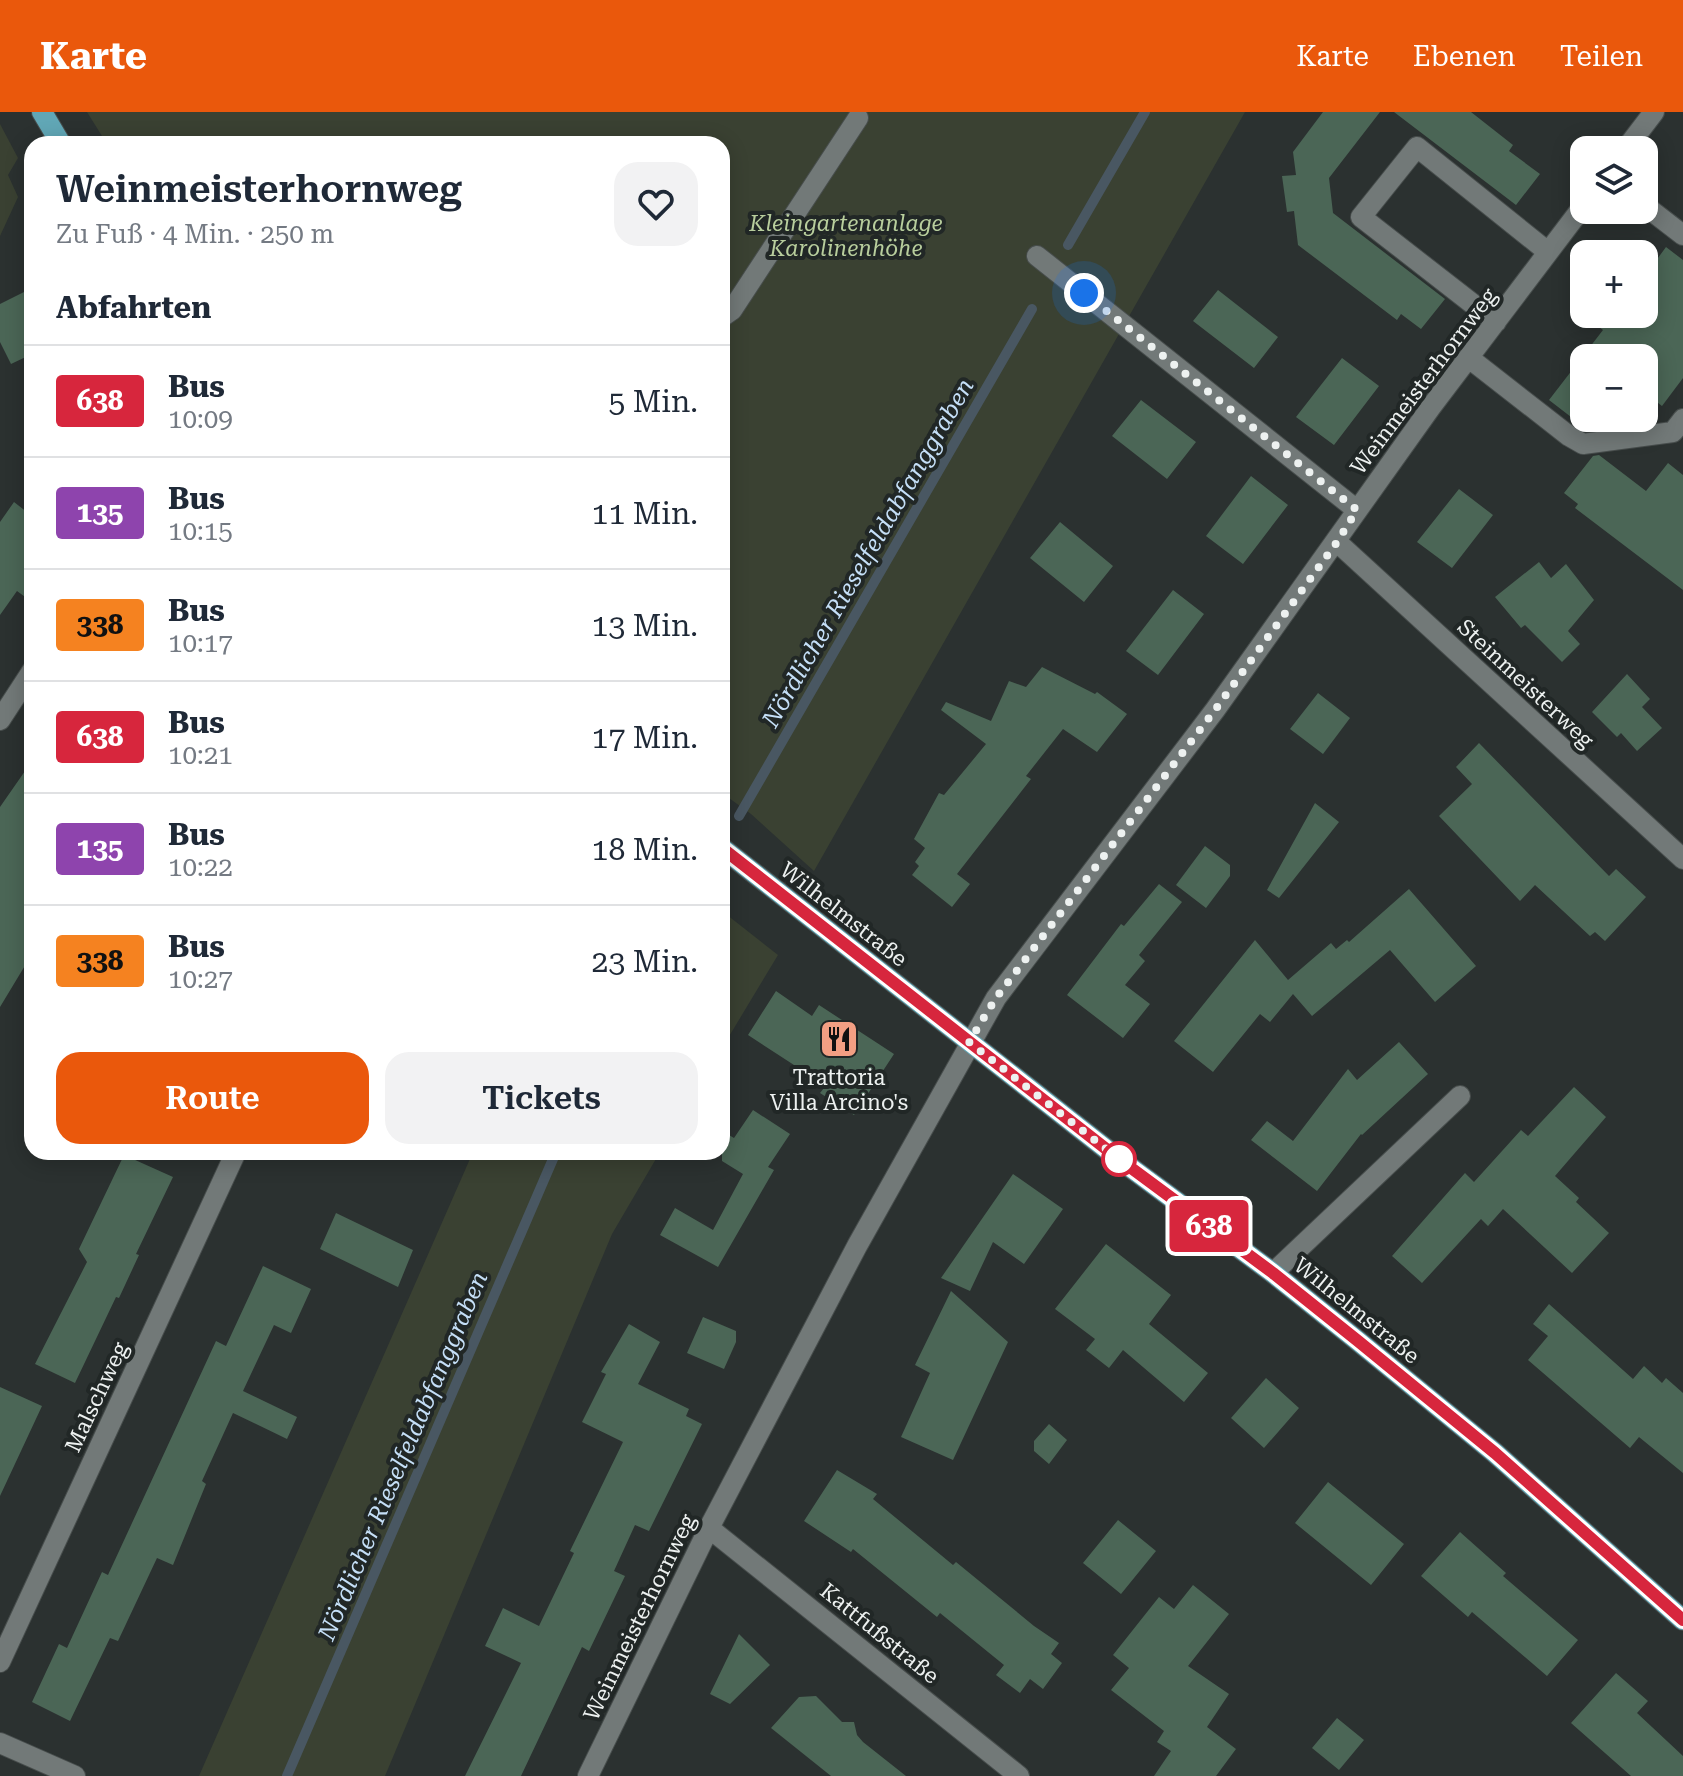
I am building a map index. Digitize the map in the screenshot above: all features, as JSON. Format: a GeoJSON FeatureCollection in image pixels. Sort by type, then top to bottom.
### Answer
{"type":"FeatureCollection","features":[{"type":"Feature","properties":{"kind":"main road"},"geometry":{"type":"LineString","coordinates":[[48,115],[57,136]]}},
{"type":"Feature","properties":{"kind":"main road","name":"Wilhelmstraße"},"geometry":{"type":"LineString","coordinates":[[730,854],[1119,1159],[1273,1273],[1495,1453],[1683,1620]]}},
{"type":"Feature","properties":{"kind":"street"},"geometry":{"type":"LineString","coordinates":[[1636,136],[1654,112]]}},
{"type":"Feature","properties":{"kind":"street"},"geometry":{"type":"LineString","coordinates":[[730,311],[858,118]]}},
{"type":"Feature","properties":{"kind":"street"},"geometry":{"type":"LineString","coordinates":[[1496,322],[1361,217],[1417,147],[1548,252]]}},
{"type":"Feature","properties":{"kind":"street"},"geometry":{"type":"LineString","coordinates":[[1658,216],[1683,235]]}},
{"type":"Feature","properties":{"kind":"street","name":"Weinmeisterhornweg"},"geometry":{"type":"LineString","coordinates":[[588,1776],[709,1528],[857,1246],[996,998],[1215,710],[1357,510],[1570,223]]}},
{"type":"Feature","properties":{"kind":"street"},"geometry":{"type":"LineString","coordinates":[[1037,256],[1357,510]]}},
{"type":"Feature","properties":{"kind":"street"},"geometry":{"type":"LineString","coordinates":[[1469,358],[1583,444],[1680,430]]}},
{"type":"Feature","properties":{"kind":"street","name":"Steinmeisterweg"},"geometry":{"type":"LineString","coordinates":[[1337,542],[1682,856]]}},
{"type":"Feature","properties":{"kind":"street"},"geometry":{"type":"LineString","coordinates":[[0,720],[24,683]]}},
{"type":"Feature","properties":{"kind":"street"},"geometry":{"type":"LineString","coordinates":[[1273,1273],[1460,1096]]}},
{"type":"Feature","properties":{"kind":"street","name":"Malschweg"},"geometry":{"type":"LineString","coordinates":[[0,1662],[232,1160]]}},
{"type":"Feature","properties":{"kind":"street","name":"Kattfußstraße"},"geometry":{"type":"LineString","coordinates":[[709,1528],[1019,1776]]}},
{"type":"Feature","properties":{"kind":"street"},"geometry":{"type":"LineString","coordinates":[[0,1743],[69,1775]]}},
{"type":"Feature","properties":{"kind":"green space","name":"Kleingartenanlage Karolinenhöhe"},"geometry":{"type":"Polygon","coordinates":[[[87,112],[1245,112],[814,871],[730,799],[730,136],[102,136],[87,112]]]}},
{"type":"Feature","properties":{"kind":"green space"},"geometry":{"type":"Polygon","coordinates":[[[0,124],[18,158],[8,175],[18,197],[0,236],[0,124]]]}},
{"type":"Feature","properties":{"kind":"green space"},"geometry":{"type":"Polygon","coordinates":[[[730,917],[778,955],[730,1035],[730,917]]]}},
{"type":"Feature","properties":{"kind":"green space"},"geometry":{"type":"Polygon","coordinates":[[[469,1160],[655,1160],[612,1234],[385,1776],[199,1776],[469,1160]]]}},
{"type":"Feature","properties":{"kind":"building"},"geometry":{"type":"Polygon","coordinates":[[[1323,112],[1380,112],[1329,178],[1333,213],[1445,299],[1421,329],[1401,314],[1397,320],[1298,245],[1294,211],[1287,212],[1282,176],[1296,175],[1293,152],[1323,112]]]}},
{"type":"Feature","properties":{"kind":"building"},"geometry":{"type":"Polygon","coordinates":[[[1394,112],[1471,112],[1513,145],[1509,151],[1540,174],[1516,205],[1394,112]]]}},
{"type":"Feature","properties":{"kind":"building"},"geometry":{"type":"Polygon","coordinates":[[[1666,247],[1683,260],[1683,378],[1662,406],[1658,403],[1658,344],[1592,344],[1603,330],[1600,328],[1658,328],[1658,258],[1666,247]]]}},
{"type":"Feature","properties":{"kind":"building"},"geometry":{"type":"Polygon","coordinates":[[[1218,290],[1278,337],[1254,368],[1193,321],[1218,290]]]}},
{"type":"Feature","properties":{"kind":"building"},"geometry":{"type":"Polygon","coordinates":[[[24,292],[24,358],[11,364],[0,342],[0,304],[24,292]]]}},
{"type":"Feature","properties":{"kind":"building"},"geometry":{"type":"Polygon","coordinates":[[[1342,358],[1379,386],[1334,445],[1296,417],[1342,358]]]}},
{"type":"Feature","properties":{"kind":"building"},"geometry":{"type":"Polygon","coordinates":[[[1570,373],[1570,416],[1549,400],[1570,373]]]}},
{"type":"Feature","properties":{"kind":"building"},"geometry":{"type":"Polygon","coordinates":[[[1141,400],[1196,442],[1167,479],[1112,436],[1141,400]]]}},
{"type":"Feature","properties":{"kind":"building"},"geometry":{"type":"Polygon","coordinates":[[[1599,455],[1646,491],[1668,463],[1683,475],[1683,590],[1575,508],[1578,504],[1564,493],[1593,456],[1599,455]]]}},
{"type":"Feature","properties":{"kind":"building"},"geometry":{"type":"Polygon","coordinates":[[[1251,476],[1288,505],[1243,564],[1206,536],[1251,476]]]}},
{"type":"Feature","properties":{"kind":"building"},"geometry":{"type":"Polygon","coordinates":[[[1459,489],[1493,515],[1452,568],[1417,542],[1459,489]]]}},
{"type":"Feature","properties":{"kind":"building"},"geometry":{"type":"Polygon","coordinates":[[[14,502],[24,510],[24,596],[17,591],[0,615],[0,522],[14,502]]]}},
{"type":"Feature","properties":{"kind":"building"},"geometry":{"type":"Polygon","coordinates":[[[1060,522],[1113,566],[1084,602],[1030,558],[1060,522]]]}},
{"type":"Feature","properties":{"kind":"building"},"geometry":{"type":"Polygon","coordinates":[[[1539,562],[1551,578],[1566,564],[1594,600],[1568,631],[1580,644],[1562,662],[1525,625],[1521,628],[1495,597],[1539,562]]]}},
{"type":"Feature","properties":{"kind":"building"},"geometry":{"type":"Polygon","coordinates":[[[1173,590],[1204,614],[1158,675],[1126,651],[1173,590]]]}},
{"type":"Feature","properties":{"kind":"building"},"geometry":{"type":"Polygon","coordinates":[[[1042,667],[1095,694],[1097,692],[1127,714],[1097,752],[1063,729],[1026,776],[1031,779],[957,874],[970,884],[952,907],[912,875],[919,866],[915,862],[925,848],[914,839],[939,793],[944,795],[986,744],[941,710],[946,702],[991,721],[1009,681],[1026,687],[1042,667]]]}},
{"type":"Feature","properties":{"kind":"building"},"geometry":{"type":"Polygon","coordinates":[[[1627,674],[1650,699],[1642,707],[1662,728],[1637,751],[1621,733],[1617,737],[1592,712],[1627,674]]]}},
{"type":"Feature","properties":{"kind":"building"},"geometry":{"type":"Polygon","coordinates":[[[1318,693],[1350,718],[1323,754],[1290,729],[1318,693]]]}},
{"type":"Feature","properties":{"kind":"building"},"geometry":{"type":"Polygon","coordinates":[[[1479,743],[1609,876],[1616,869],[1646,897],[1605,941],[1595,932],[1590,936],[1535,885],[1520,901],[1439,816],[1472,784],[1456,767],[1479,743]]]}},
{"type":"Feature","properties":{"kind":"building"},"geometry":{"type":"Polygon","coordinates":[[[24,772],[24,967],[0,1007],[0,807],[24,772]]]}},
{"type":"Feature","properties":{"kind":"building"},"geometry":{"type":"Polygon","coordinates":[[[1315,803],[1339,822],[1279,898],[1267,890],[1315,803]]]}},
{"type":"Feature","properties":{"kind":"building"},"geometry":{"type":"Polygon","coordinates":[[[1205,846],[1230,865],[1230,876],[1206,908],[1176,885],[1205,846]]]}},
{"type":"Feature","properties":{"kind":"building"},"geometry":{"type":"Polygon","coordinates":[[[1159,884],[1182,902],[1139,955],[1145,961],[1125,985],[1150,1004],[1123,1038],[1067,995],[1121,924],[1124,926],[1159,884]]]}},
{"type":"Feature","properties":{"kind":"building"},"geometry":{"type":"Polygon","coordinates":[[[1409,889],[1476,966],[1435,1002],[1390,950],[1312,1016],[1293,994],[1270,1022],[1260,1014],[1213,1072],[1174,1041],[1255,940],[1288,980],[1331,943],[1336,949],[1347,940],[1349,942],[1409,889]]]}},
{"type":"Feature","properties":{"kind":"building"},"geometry":{"type":"Polygon","coordinates":[[[776,991],[812,1016],[819,1005],[894,1054],[854,1115],[820,1093],[824,1088],[794,1065],[748,1035],[776,991]]]}},
{"type":"Feature","properties":{"kind":"building"},"geometry":{"type":"Polygon","coordinates":[[[1399,1042],[1428,1074],[1361,1134],[1317,1191],[1251,1140],[1267,1121],[1293,1141],[1348,1069],[1357,1080],[1399,1042]]]}},
{"type":"Feature","properties":{"kind":"building"},"geometry":{"type":"Polygon","coordinates":[[[1574,1087],[1606,1117],[1555,1176],[1579,1198],[1576,1202],[1609,1233],[1572,1273],[1503,1209],[1488,1226],[1481,1219],[1422,1283],[1392,1256],[1465,1173],[1474,1182],[1521,1130],[1528,1136],[1574,1087]]]}},
{"type":"Feature","properties":{"kind":"building"},"geometry":{"type":"Polygon","coordinates":[[[753,1110],[790,1134],[768,1167],[774,1170],[718,1267],[660,1235],[675,1208],[713,1230],[743,1174],[722,1161],[730,1160],[730,1136],[734,1138],[753,1110]]]}},
{"type":"Feature","properties":{"kind":"building"},"geometry":{"type":"Polygon","coordinates":[[[122,1160],[135,1160],[173,1177],[136,1254],[139,1255],[119,1298],[116,1297],[75,1383],[35,1364],[87,1262],[79,1249],[122,1160]]]}},
{"type":"Feature","properties":{"kind":"building"},"geometry":{"type":"Polygon","coordinates":[[[1013,1174],[1063,1209],[1024,1264],[993,1242],[970,1291],[941,1278],[1013,1174]]]}},
{"type":"Feature","properties":{"kind":"building"},"geometry":{"type":"Polygon","coordinates":[[[336,1213],[413,1250],[398,1287],[320,1249],[336,1213]]]}},
{"type":"Feature","properties":{"kind":"building"},"geometry":{"type":"Polygon","coordinates":[[[1106,1244],[1171,1295],[1149,1324],[1208,1373],[1184,1402],[1123,1350],[1109,1368],[1086,1350],[1095,1339],[1055,1309],[1106,1244]]]}},
{"type":"Feature","properties":{"kind":"building"},"geometry":{"type":"Polygon","coordinates":[[[263,1266],[311,1289],[291,1333],[274,1325],[243,1391],[297,1417],[287,1439],[233,1413],[202,1481],[206,1484],[173,1565],[157,1558],[118,1641],[110,1638],[70,1721],[32,1702],[59,1644],[67,1648],[102,1572],[108,1575],[216,1341],[226,1346],[263,1266]]]}},
{"type":"Feature","properties":{"kind":"building"},"geometry":{"type":"Polygon","coordinates":[[[951,1291],[1008,1342],[953,1460],[901,1437],[930,1373],[915,1365],[951,1291]]]}},
{"type":"Feature","properties":{"kind":"building"},"geometry":{"type":"Polygon","coordinates":[[[1549,1304],[1633,1379],[1644,1366],[1662,1383],[1666,1378],[1683,1393],[1683,1473],[1639,1437],[1630,1448],[1528,1360],[1548,1336],[1533,1324],[1549,1304]]]}},
{"type":"Feature","properties":{"kind":"building"},"geometry":{"type":"Polygon","coordinates":[[[703,1317],[736,1331],[736,1342],[724,1369],[687,1353],[703,1317]]]}},
{"type":"Feature","properties":{"kind":"building"},"geometry":{"type":"Polygon","coordinates":[[[629,1324],[660,1342],[638,1384],[689,1409],[686,1416],[702,1424],[649,1531],[635,1525],[614,1571],[625,1576],[589,1651],[582,1647],[521,1776],[465,1776],[521,1663],[485,1646],[503,1608],[539,1626],[574,1553],[570,1551],[623,1442],[582,1422],[606,1374],[601,1372],[629,1324]]]}},
{"type":"Feature","properties":{"kind":"building"},"geometry":{"type":"Polygon","coordinates":[[[1266,1378],[1299,1408],[1264,1448],[1231,1418],[1266,1378]]]}},
{"type":"Feature","properties":{"kind":"building"},"geometry":{"type":"Polygon","coordinates":[[[0,1387],[42,1406],[0,1496],[0,1387]]]}},
{"type":"Feature","properties":{"kind":"building"},"geometry":{"type":"Polygon","coordinates":[[[1049,1424],[1067,1440],[1049,1464],[1034,1451],[1034,1441],[1049,1424]]]}},
{"type":"Feature","properties":{"kind":"building"},"geometry":{"type":"Polygon","coordinates":[[[837,1470],[877,1494],[873,1499],[953,1565],[956,1562],[1059,1643],[1051,1654],[1062,1663],[1043,1689],[1030,1679],[1020,1693],[996,1675],[1004,1665],[940,1613],[937,1617],[853,1549],[851,1552],[804,1521],[837,1470]]]}},
{"type":"Feature","properties":{"kind":"building"},"geometry":{"type":"Polygon","coordinates":[[[1328,1482],[1404,1544],[1371,1585],[1295,1523],[1328,1482]]]}},
{"type":"Feature","properties":{"kind":"building"},"geometry":{"type":"Polygon","coordinates":[[[1118,1520],[1156,1551],[1121,1594],[1083,1563],[1118,1520]]]}},
{"type":"Feature","properties":{"kind":"building"},"geometry":{"type":"Polygon","coordinates":[[[1460,1532],[1506,1573],[1503,1576],[1578,1640],[1547,1676],[1472,1612],[1468,1617],[1421,1576],[1460,1532]]]}},
{"type":"Feature","properties":{"kind":"building"},"geometry":{"type":"Polygon","coordinates":[[[1193,1585],[1229,1614],[1188,1666],[1229,1694],[1207,1727],[1236,1749],[1216,1776],[1154,1776],[1171,1751],[1157,1742],[1164,1731],[1111,1690],[1129,1668],[1113,1655],[1159,1597],[1174,1609],[1193,1585]]]}},
{"type":"Feature","properties":{"kind":"building"},"geometry":{"type":"Polygon","coordinates":[[[739,1634],[770,1665],[730,1704],[710,1694],[739,1634]]]}},
{"type":"Feature","properties":{"kind":"building"},"geometry":{"type":"Polygon","coordinates":[[[1616,1673],[1648,1701],[1637,1713],[1683,1756],[1683,1776],[1631,1776],[1571,1723],[1616,1673]]]}},
{"type":"Feature","properties":{"kind":"building"},"geometry":{"type":"Polygon","coordinates":[[[816,1696],[842,1722],[854,1722],[857,1735],[863,1742],[906,1776],[831,1776],[771,1728],[799,1697],[816,1696]]]}},
{"type":"Feature","properties":{"kind":"building"},"geometry":{"type":"Polygon","coordinates":[[[1337,1718],[1364,1740],[1339,1770],[1312,1748],[1337,1718]]]}},
{"type":"Feature","properties":{"kind":"waterway","name":"Nördlicher Rieselfeldabfanggraben"},"geometry":{"type":"LineString","coordinates":[[1068,245],[1145,112]]}},
{"type":"Feature","properties":{"kind":"waterway","name":"Nördlicher Rieselfeldabfanggraben"},"geometry":{"type":"LineString","coordinates":[[739,816],[1032,309]]}},
{"type":"Feature","properties":{"kind":"waterway","name":"Nördlicher Rieselfeldabfanggraben"},"geometry":{"type":"LineString","coordinates":[[287,1776],[553,1160]]}},
{"type":"Feature","properties":{"kind":"bus line","name":"638"},"geometry":{"type":"LineString","coordinates":[[730,854],[1119,1159],[1273,1273],[1358,1341],[1495,1453],[1683,1620]]}},
{"type":"Feature","properties":{"kind":"place","name":"Trattoria Villa Arcino's"},"geometry":{"type":"Point","coordinates":[839,1039]}},
{"type":"Feature","properties":{"kind":"route"},"geometry":{"type":"LineString","coordinates":[[1084,293],[1357,510],[1215,710],[996,998],[969,1042],[1119,1159]]}}]}
